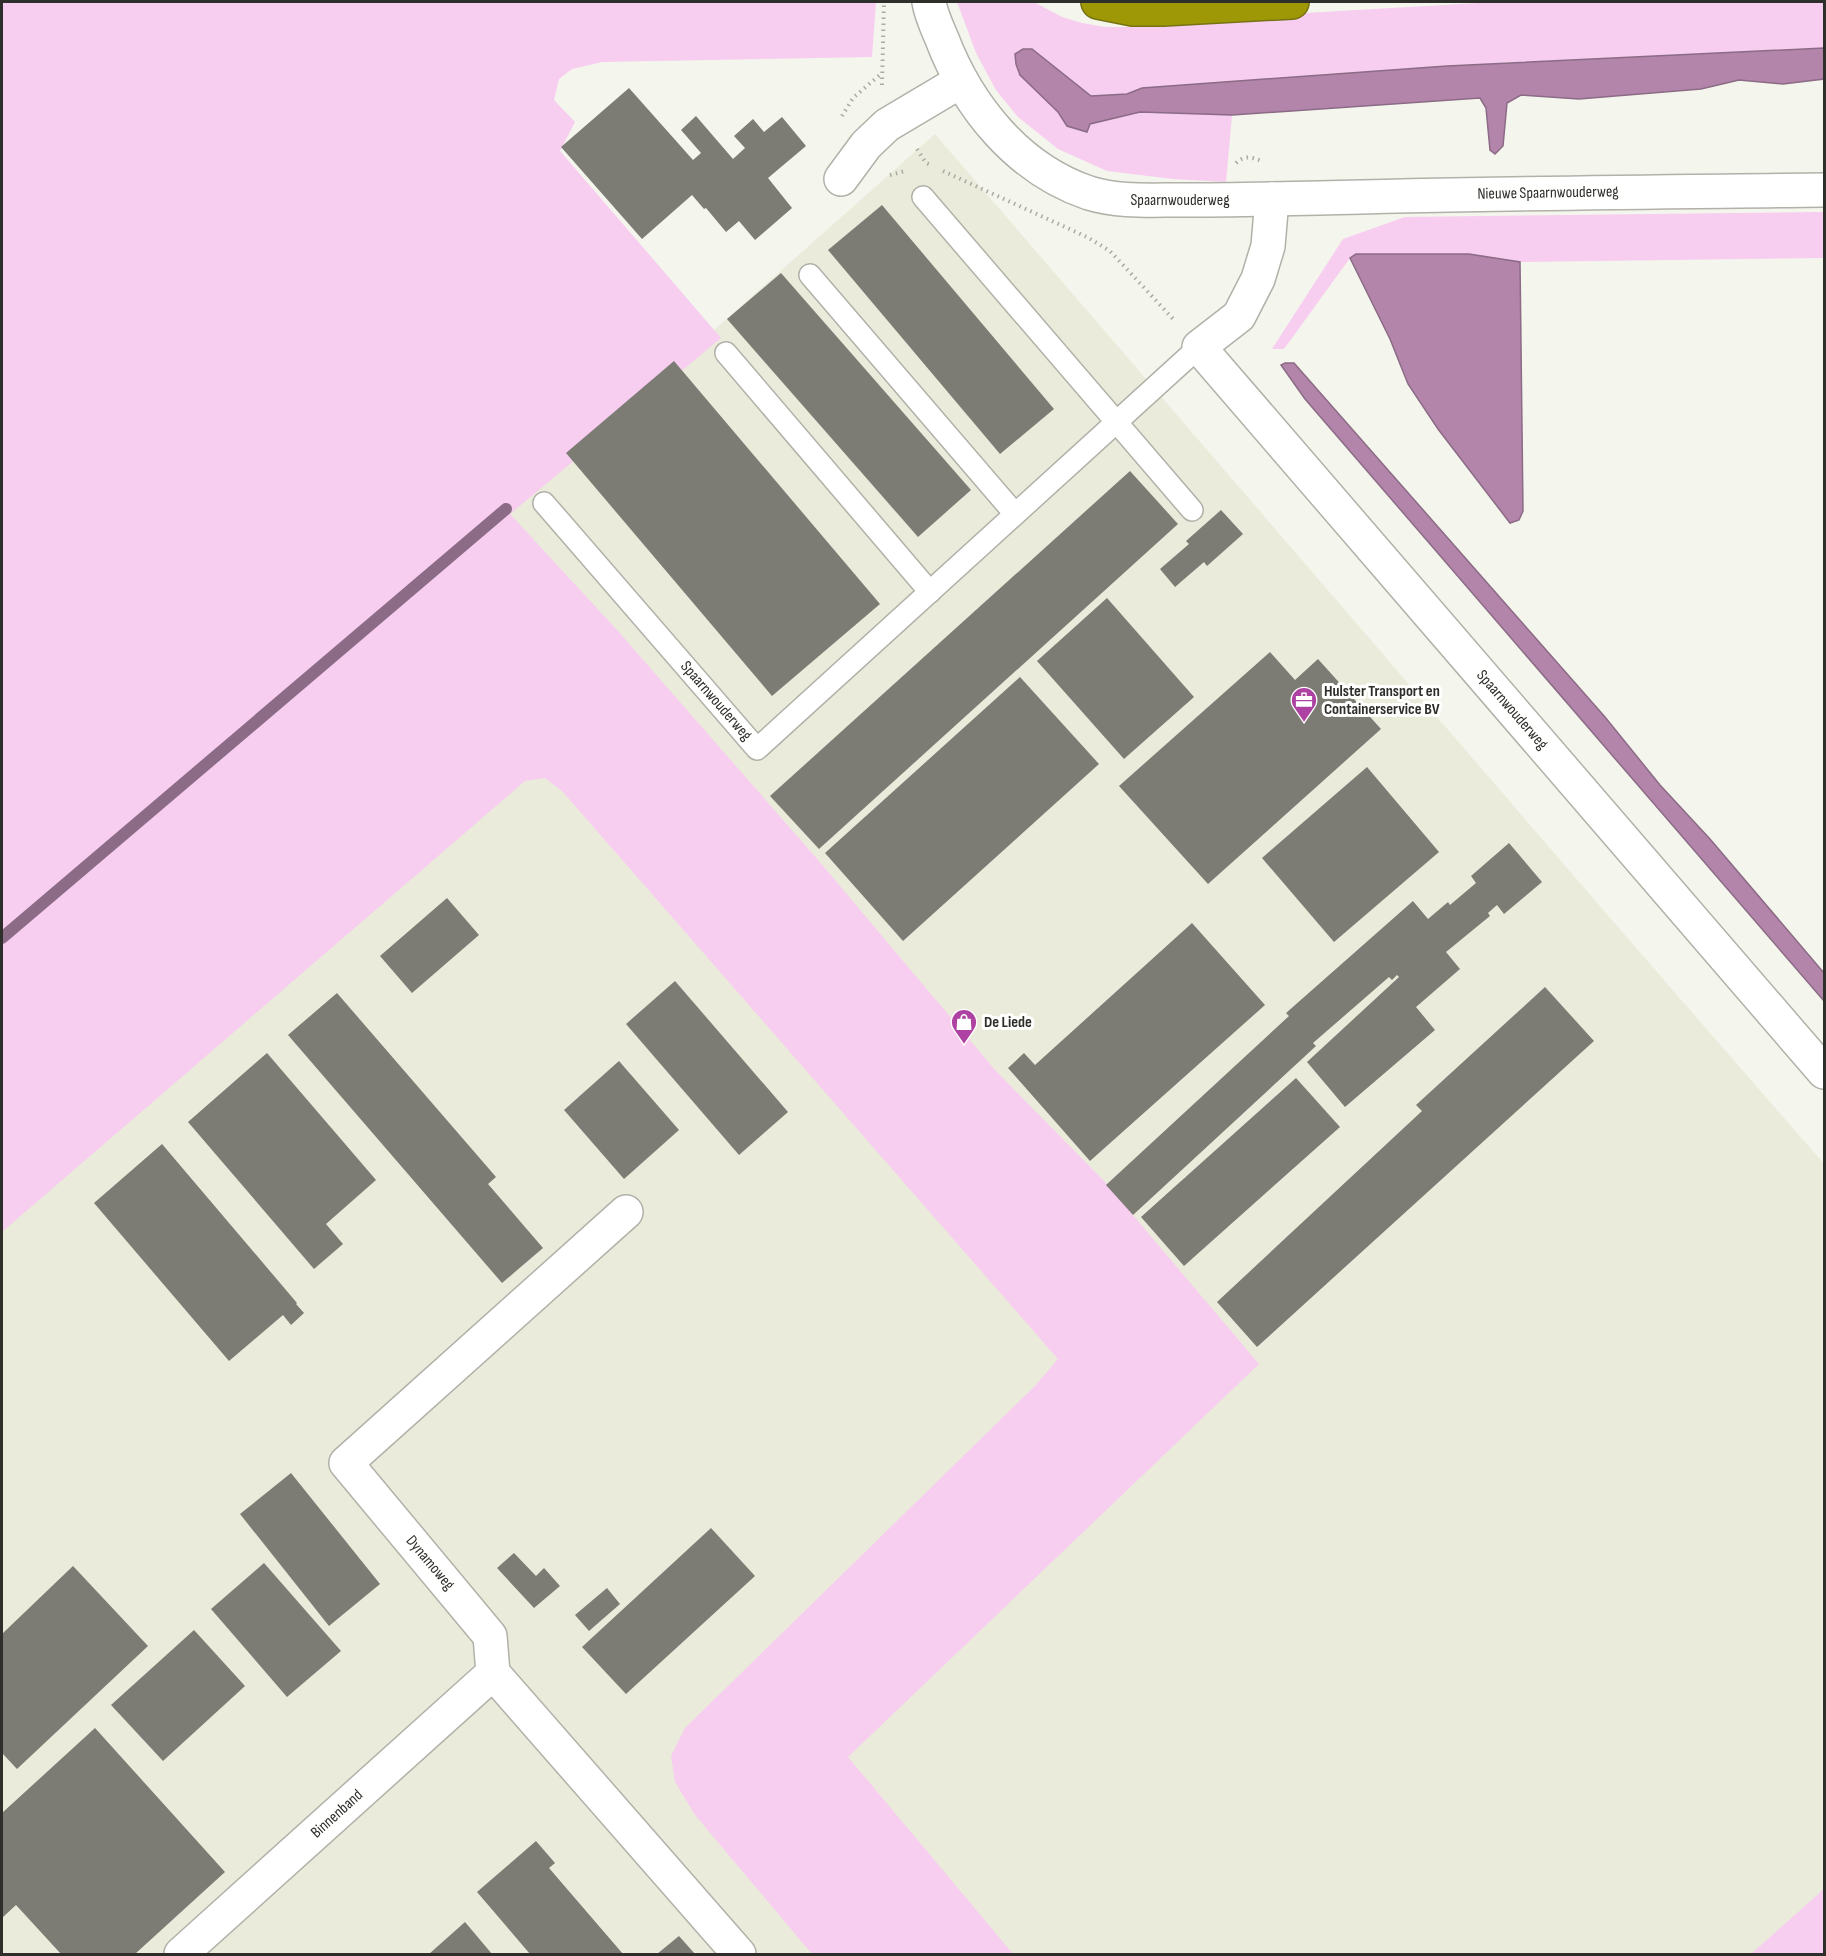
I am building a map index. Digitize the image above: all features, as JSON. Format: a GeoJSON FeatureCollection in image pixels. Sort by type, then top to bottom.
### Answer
{"type":"FeatureCollection","features":[{"type":"Feature","properties":{"kind":"highway"},"geometry":{"type":"LineString","coordinates":[[1098,2],[1133,9],[1292,2]]}},
{"type":"Feature","properties":{"kind":"street","name":"Spaarnwouderweg"},"geometry":{"type":"LineString","coordinates":[[929,2],[951,64],[986,119],[1015,149],[1040,169],[1062,182],[1090,193],[1125,200],[1272,199],[1268,246],[1258,279],[1239,316],[1199,347],[1824,1072]]}},
{"type":"Feature","properties":{"kind":"street"},"geometry":{"type":"LineString","coordinates":[[841,179],[866,145],[887,125],[961,81]]}},
{"type":"Feature","properties":{"kind":"street","name":"Nieuwe Spaarnwouderweg"},"geometry":{"type":"LineString","coordinates":[[1272,199],[1423,194],[1824,190]]}},
{"type":"Feature","properties":{"kind":"street","name":"Dynamoweg"},"geometry":{"type":"LineString","coordinates":[[493,1673],[490,1636],[346,1463],[626,1212]]}},
{"type":"Feature","properties":{"kind":"street"},"geometry":{"type":"LineString","coordinates":[[493,1673],[740,1954]]}},
{"type":"Feature","properties":{"kind":"street","name":"Binnenband"},"geometry":{"type":"LineString","coordinates":[[181,1954],[493,1673]]}},
{"type":"Feature","properties":{"kind":"lane"},"geometry":{"type":"LineString","coordinates":[[923,197],[1192,510]]}},
{"type":"Feature","properties":{"kind":"lane"},"geometry":{"type":"LineString","coordinates":[[810,275],[1015,514]]}},
{"type":"Feature","properties":{"kind":"lane","name":"Spaarnwouderweg"},"geometry":{"type":"LineString","coordinates":[[544,503],[757,749],[1199,347]]}},
{"type":"Feature","properties":{"kind":"lane"},"geometry":{"type":"LineString","coordinates":[[726,353],[930,592]]}},
{"type":"Feature","properties":{"kind":"shaded area"},"geometry":{"type":"Polygon","coordinates":[[[2,2],[876,2],[872,57],[602,62],[572,69],[559,79],[554,100],[575,122],[560,151],[721,338],[510,514],[617,630],[818,860],[995,1070],[1104,1181],[1259,1364],[848,1757],[1013,1954],[812,1954],[695,1815],[675,1782],[671,1756],[685,1728],[1036,1385],[1058,1359],[562,791],[545,778],[525,781],[2,1232],[2,2]]]}},
{"type":"Feature","properties":{"kind":"shaded area"},"geometry":{"type":"Polygon","coordinates":[[[957,2],[1034,2],[1062,17],[1082,23],[1105,27],[1139,27],[1181,20],[1496,2],[1824,2],[1824,48],[1501,63],[1142,88],[1124,95],[1091,96],[1068,79],[1020,75],[1058,112],[1067,126],[1087,132],[1090,124],[1140,112],[1232,115],[1226,182],[1173,179],[1107,171],[1058,149],[1018,117],[996,90],[976,53],[957,2]]]}},
{"type":"Feature","properties":{"kind":"shaded area"},"geometry":{"type":"Polygon","coordinates":[[[1824,48],[1824,79],[1783,84],[1739,80],[1701,89],[1579,99],[1521,95],[1507,103],[1503,146],[1495,154],[1490,150],[1486,108],[1480,98],[1232,115],[1140,112],[1090,124],[1087,132],[1067,126],[1058,112],[1020,75],[1015,54],[1023,49],[1032,49],[1091,96],[1127,94],[1142,88],[1447,66],[1824,48]]]}},
{"type":"Feature","properties":{"kind":"shaded area","name":"De Liede"},"geometry":{"type":"Polygon","coordinates":[[[935,134],[1824,1164],[1824,1954],[2,1954],[2,1216],[448,566],[935,134]]]}},
{"type":"Feature","properties":{"kind":"shaded area"},"geometry":{"type":"Polygon","coordinates":[[[1824,212],[1824,258],[1520,262],[1469,254],[1356,254],[1350,258],[1284,349],[1272,349],[1343,239],[1405,217],[1824,212]]]}},
{"type":"Feature","properties":{"kind":"shaded area"},"geometry":{"type":"Polygon","coordinates":[[[1356,254],[1469,254],[1520,262],[1523,511],[1519,520],[1510,523],[1438,429],[1408,384],[1390,339],[1350,258],[1356,254]]]}},
{"type":"Feature","properties":{"kind":"shaded area"},"geometry":{"type":"Polygon","coordinates":[[[1294,363],[1605,717],[1660,785],[1710,839],[1824,973],[1824,1001],[1305,399],[1281,365],[1294,363]]]}},
{"type":"Feature","properties":{"kind":"shaded area"},"geometry":{"type":"Polygon","coordinates":[[[1824,1889],[1824,1952],[1821,1954],[1751,1954],[1824,1889]]]}},
{"type":"Feature","properties":{"kind":"building"},"geometry":{"type":"Polygon","coordinates":[[[629,88],[693,160],[701,153],[681,130],[696,116],[733,159],[745,148],[734,136],[753,119],[764,132],[782,117],[806,146],[768,178],[792,208],[755,240],[739,221],[726,232],[692,195],[642,239],[561,147],[629,88]]]}},
{"type":"Feature","properties":{"kind":"building"},"geometry":{"type":"Polygon","coordinates":[[[882,205],[1054,409],[1000,454],[828,250],[882,205]]]}},
{"type":"Feature","properties":{"kind":"building"},"geometry":{"type":"Polygon","coordinates":[[[781,273],[971,490],[918,537],[727,319],[781,273]]]}},
{"type":"Feature","properties":{"kind":"building"},"geometry":{"type":"Polygon","coordinates":[[[674,361],[880,604],[772,696],[566,453],[674,361]]]}},
{"type":"Feature","properties":{"kind":"building"},"geometry":{"type":"Polygon","coordinates":[[[1130,471],[1178,524],[819,849],[770,796],[1130,471]]]}},
{"type":"Feature","properties":{"kind":"building"},"geometry":{"type":"Polygon","coordinates":[[[1221,510],[1243,534],[1207,566],[1204,562],[1175,587],[1160,569],[1189,544],[1186,541],[1221,510]]]}},
{"type":"Feature","properties":{"kind":"building"},"geometry":{"type":"Polygon","coordinates":[[[1107,598],[1194,697],[1124,759],[1037,661],[1107,598]]]}},
{"type":"Feature","properties":{"kind":"building"},"geometry":{"type":"Polygon","coordinates":[[[1270,652],[1295,680],[1318,659],[1381,729],[1208,884],[1119,786],[1270,652]]]}},
{"type":"Feature","properties":{"kind":"building"},"geometry":{"type":"Polygon","coordinates":[[[1020,677],[1099,764],[903,941],[825,853],[1020,677]]]}},
{"type":"Feature","properties":{"kind":"building"},"geometry":{"type":"Polygon","coordinates":[[[1367,767],[1439,852],[1334,942],[1262,858],[1367,767]]]}},
{"type":"Feature","properties":{"kind":"building"},"geometry":{"type":"Polygon","coordinates":[[[1509,843],[1542,882],[1504,914],[1497,905],[1488,913],[1490,916],[1446,952],[1460,969],[1416,1007],[1435,1030],[1345,1107],[1307,1062],[1399,977],[1397,975],[1392,980],[1389,977],[1313,1043],[1316,1046],[1133,1215],[1106,1185],[1289,1016],[1286,1013],[1413,901],[1428,919],[1448,902],[1450,905],[1476,883],[1471,876],[1509,843]]]}},
{"type":"Feature","properties":{"kind":"building"},"geometry":{"type":"Polygon","coordinates":[[[447,898],[479,935],[412,993],[380,956],[447,898]]]}},
{"type":"Feature","properties":{"kind":"building"},"geometry":{"type":"Polygon","coordinates":[[[1192,923],[1265,1005],[1090,1161],[1008,1068],[1024,1053],[1035,1065],[1192,923]]]}},
{"type":"Feature","properties":{"kind":"building"},"geometry":{"type":"Polygon","coordinates":[[[675,981],[788,1112],[739,1155],[626,1024],[675,981]]]}},
{"type":"Feature","properties":{"kind":"building"},"geometry":{"type":"Polygon","coordinates":[[[1545,987],[1594,1041],[1257,1347],[1217,1302],[1422,1111],[1416,1105],[1545,987]]]}},
{"type":"Feature","properties":{"kind":"building"},"geometry":{"type":"Polygon","coordinates":[[[337,993],[496,1177],[488,1184],[543,1248],[502,1283],[288,1035],[337,993]]]}},
{"type":"Feature","properties":{"kind":"building"},"geometry":{"type":"Polygon","coordinates":[[[267,1053],[376,1180],[326,1224],[343,1244],[314,1269],[188,1122],[267,1053]]]}},
{"type":"Feature","properties":{"kind":"building"},"geometry":{"type":"Polygon","coordinates":[[[619,1061],[679,1130],[624,1179],[564,1110],[619,1061]]]}},
{"type":"Feature","properties":{"kind":"building"},"geometry":{"type":"Polygon","coordinates":[[[1296,1078],[1340,1127],[1184,1266],[1141,1217],[1296,1078]]]}},
{"type":"Feature","properties":{"kind":"building"},"geometry":{"type":"Polygon","coordinates":[[[162,1144],[304,1313],[291,1325],[283,1315],[229,1361],[94,1203],[162,1144]]]}},
{"type":"Feature","properties":{"kind":"building"},"geometry":{"type":"Polygon","coordinates":[[[291,1473],[380,1584],[329,1626],[240,1514],[291,1473]]]}},
{"type":"Feature","properties":{"kind":"building"},"geometry":{"type":"Polygon","coordinates":[[[711,1528],[755,1576],[626,1694],[582,1647],[711,1528]]]}},
{"type":"Feature","properties":{"kind":"building"},"geometry":{"type":"Polygon","coordinates":[[[514,1553],[536,1576],[544,1568],[560,1586],[534,1608],[497,1568],[514,1553]]]}},
{"type":"Feature","properties":{"kind":"building"},"geometry":{"type":"Polygon","coordinates":[[[264,1563],[341,1651],[287,1697],[211,1609],[264,1563]]]}},
{"type":"Feature","properties":{"kind":"building"},"geometry":{"type":"Polygon","coordinates":[[[73,1566],[148,1646],[17,1769],[2,1753],[2,1634],[73,1566]]]}},
{"type":"Feature","properties":{"kind":"building"},"geometry":{"type":"Polygon","coordinates":[[[607,1588],[620,1604],[589,1631],[575,1615],[607,1588]]]}},
{"type":"Feature","properties":{"kind":"building"},"geometry":{"type":"Polygon","coordinates":[[[194,1630],[245,1686],[163,1761],[111,1705],[194,1630]]]}},
{"type":"Feature","properties":{"kind":"building"},"geometry":{"type":"Polygon","coordinates":[[[95,1728],[225,1872],[135,1954],[61,1954],[16,1905],[2,1918],[2,1813],[95,1728]]]}},
{"type":"Feature","properties":{"kind":"building"},"geometry":{"type":"Polygon","coordinates":[[[536,1841],[555,1863],[549,1868],[623,1954],[530,1954],[477,1892],[536,1841]]]}},
{"type":"Feature","properties":{"kind":"building"},"geometry":{"type":"Polygon","coordinates":[[[465,1922],[492,1954],[429,1954],[465,1922]]]}},
{"type":"Feature","properties":{"kind":"building"},"geometry":{"type":"Polygon","coordinates":[[[679,1936],[695,1954],[657,1954],[679,1936]]]}},
{"type":"Feature","properties":{"kind":"waterway"},"geometry":{"type":"LineString","coordinates":[[2,938],[506,509]]}},
{"type":"Feature","properties":{"kind":"place","name":"Hulster Transport en Containerservice BV"},"geometry":{"type":"Point","coordinates":[1304,723]}},
{"type":"Feature","properties":{"kind":"place","name":"De Liede"},"geometry":{"type":"Point","coordinates":[964,1045]}}]}
